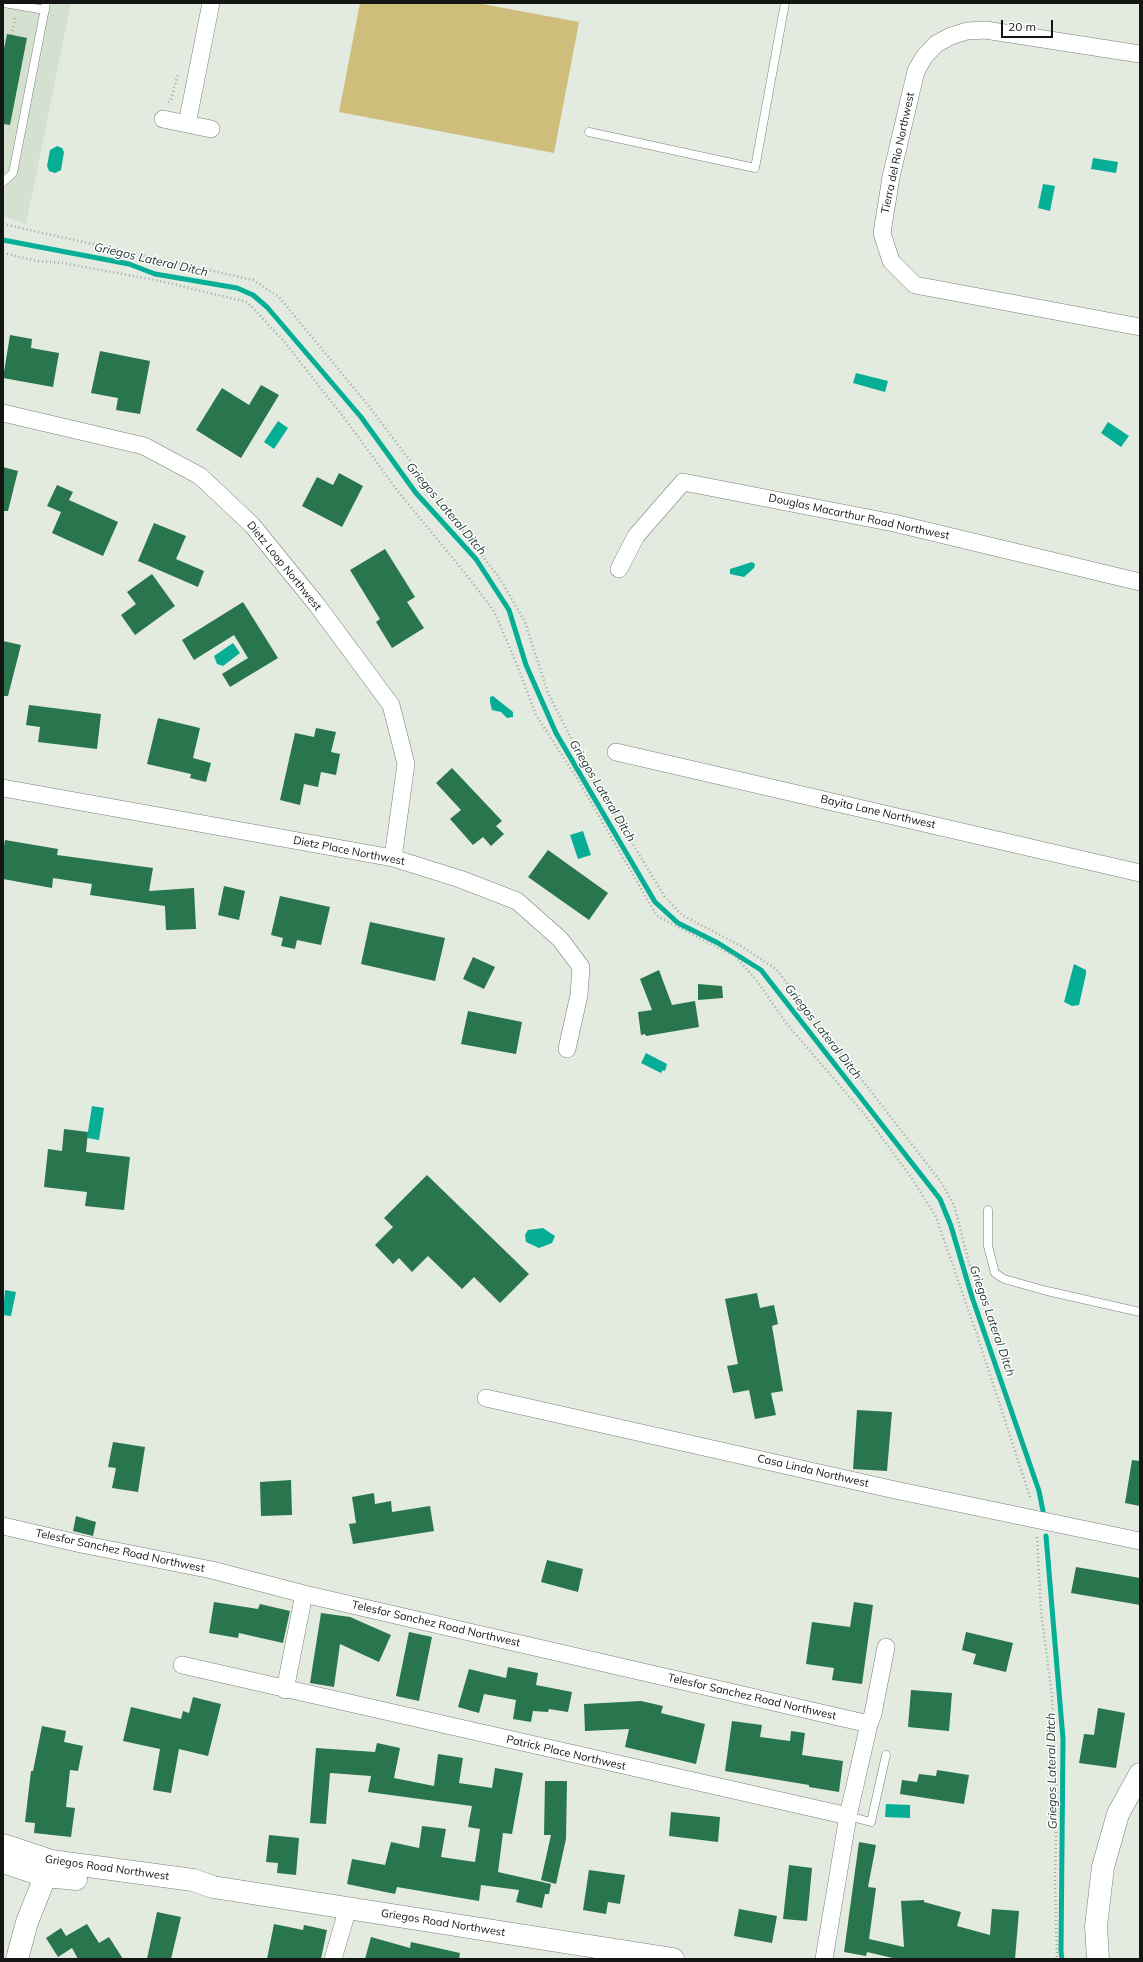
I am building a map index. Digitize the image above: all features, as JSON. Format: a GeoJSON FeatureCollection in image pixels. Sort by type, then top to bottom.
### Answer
{"type":"FeatureCollection","features":[{"type":"Feature","properties":{"kind":"main road"},"geometry":{"type":"LineString","coordinates":[[1098,1959],[1096,1926],[1103,1867],[1118,1814],[1140,1774]]}},
{"type":"Feature","properties":{"kind":"main road","name":"Griegos Road Northwest"},"geometry":{"type":"LineString","coordinates":[[3,1845],[48,1869]]}},
{"type":"Feature","properties":{"kind":"main road","name":"Griegos Road Northwest"},"geometry":{"type":"LineString","coordinates":[[3,1862],[189,1890],[213,1887],[673,1959]]}},
{"type":"Feature","properties":{"kind":"main road"},"geometry":{"type":"LineString","coordinates":[[16,1959],[27,1922],[48,1869]]}},
{"type":"Feature","properties":{"kind":"street"},"geometry":{"type":"LineString","coordinates":[[187,124],[211,3]]}},
{"type":"Feature","properties":{"kind":"street","name":"Tierra del Rio Northwest"},"geometry":{"type":"LineString","coordinates":[[1140,54],[985,30],[951,36],[936,44],[924,57],[916,72],[891,177],[882,233],[891,261],[915,285],[1140,327]]}},
{"type":"Feature","properties":{"kind":"street"},"geometry":{"type":"LineString","coordinates":[[163,119],[211,129]]}},
{"type":"Feature","properties":{"kind":"street","name":"Dietz Loop Northwest"},"geometry":{"type":"LineString","coordinates":[[3,413],[144,446],[200,476],[252,525],[317,605],[391,705],[406,764],[393,858]]}},
{"type":"Feature","properties":{"kind":"street","name":"Douglas Macarthur Road Northwest"},"geometry":{"type":"LineString","coordinates":[[619,569],[636,536],[684,482],[894,523],[1140,582]]}},
{"type":"Feature","properties":{"kind":"street","name":"Bayita Lane Northwest"},"geometry":{"type":"LineString","coordinates":[[616,752],[1140,873]]}},
{"type":"Feature","properties":{"kind":"street","name":"Dietz Place Northwest"},"geometry":{"type":"LineString","coordinates":[[3,788],[393,858],[517,901],[560,940],[581,967],[579,995],[567,1049]]}},
{"type":"Feature","properties":{"kind":"street","name":"Casa Linda Northwest"},"geometry":{"type":"LineString","coordinates":[[486,1398],[895,1490],[1140,1541]]}},
{"type":"Feature","properties":{"kind":"street","name":"Telesfor Sanchez Road Northwest"},"geometry":{"type":"LineString","coordinates":[[3,1526],[81,1544],[212,1570],[304,1594],[869,1724]]}},
{"type":"Feature","properties":{"kind":"street"},"geometry":{"type":"LineString","coordinates":[[285,1690],[304,1594]]}},
{"type":"Feature","properties":{"kind":"street"},"geometry":{"type":"LineString","coordinates":[[824,1959],[848,1816],[869,1724],[873,1714],[886,1647]]}},
{"type":"Feature","properties":{"kind":"street","name":"Patrick Place Northwest"},"geometry":{"type":"LineString","coordinates":[[182,1665],[285,1690],[848,1816]]}},
{"type":"Feature","properties":{"kind":"street"},"geometry":{"type":"LineString","coordinates":[[333,1959],[348,1908]]}},
{"type":"Feature","properties":{"kind":"lane"},"geometry":{"type":"LineString","coordinates":[[3,182],[13,173],[46,7],[4,3]]}},
{"type":"Feature","properties":{"kind":"lane"},"geometry":{"type":"LineString","coordinates":[[589,132],[755,168],[785,3]]}},
{"type":"Feature","properties":{"kind":"lane"},"geometry":{"type":"LineString","coordinates":[[988,1210],[988,1246],[995,1273],[1004,1279],[1047,1291],[1140,1312]]}},
{"type":"Feature","properties":{"kind":"lane"},"geometry":{"type":"LineString","coordinates":[[848,1816],[871,1822],[886,1755]]}},
{"type":"Feature","properties":{"kind":"path"},"geometry":{"type":"LineString","coordinates":[[9,16],[16,17],[12,35]]}},
{"type":"Feature","properties":{"kind":"path"},"geometry":{"type":"LineString","coordinates":[[3,224],[252,280],[279,297],[367,404],[500,579],[525,622],[548,693],[594,780],[665,898],[682,915],[741,946],[776,968],[941,1182],[954,1206],[972,1274]]}},
{"type":"Feature","properties":{"kind":"path"},"geometry":{"type":"LineString","coordinates":[[3,253],[37,261],[63,263],[160,281],[247,302],[283,340],[345,419],[400,494],[494,611],[536,715],[576,778],[657,916],[736,957],[757,981],[786,1022],[865,1115],[911,1177],[936,1218],[977,1335],[1036,1519],[1041,1611],[1052,1695],[1057,1800],[1055,1886],[1057,1959]]}},
{"type":"Feature","properties":{"kind":"shaded area"},"geometry":{"type":"Polygon","coordinates":[[[3,3],[71,3],[26,224],[3,216],[3,3]]]}},
{"type":"Feature","properties":{"kind":"shaded area"},"geometry":{"type":"Polygon","coordinates":[[[360,3],[477,3],[579,22],[554,153],[339,112],[360,3]]]}},
{"type":"Feature","properties":{"kind":"shaded area"},"geometry":{"type":"Polygon","coordinates":[[[57,146],[62,148],[64,152],[61,170],[55,173],[49,171],[47,166],[50,150],[57,146]]]}},
{"type":"Feature","properties":{"kind":"shaded area"},"geometry":{"type":"Polygon","coordinates":[[[1093,158],[1118,162],[1116,173],[1091,169],[1093,158]]]}},
{"type":"Feature","properties":{"kind":"shaded area"},"geometry":{"type":"Polygon","coordinates":[[[1043,184],[1055,186],[1050,211],[1038,208],[1043,184]]]}},
{"type":"Feature","properties":{"kind":"shaded area"},"geometry":{"type":"Polygon","coordinates":[[[856,373],[888,381],[885,392],[853,383],[856,373]]]}},
{"type":"Feature","properties":{"kind":"shaded area"},"geometry":{"type":"Polygon","coordinates":[[[278,421],[288,428],[274,449],[264,442],[278,421]]]}},
{"type":"Feature","properties":{"kind":"shaded area"},"geometry":{"type":"Polygon","coordinates":[[[1108,422],[1129,436],[1121,447],[1101,433],[1108,422]]]}},
{"type":"Feature","properties":{"kind":"shaded area"},"geometry":{"type":"Polygon","coordinates":[[[752,562],[755,564],[754,568],[744,577],[730,574],[730,569],[752,562]]]}},
{"type":"Feature","properties":{"kind":"shaded area"},"geometry":{"type":"Polygon","coordinates":[[[233,643],[240,653],[223,666],[217,664],[214,656],[233,643]]]}},
{"type":"Feature","properties":{"kind":"shaded area"},"geometry":{"type":"Polygon","coordinates":[[[493,696],[513,712],[513,717],[507,718],[501,712],[492,710],[490,697],[493,696]]]}},
{"type":"Feature","properties":{"kind":"shaded area"},"geometry":{"type":"Polygon","coordinates":[[[583,831],[591,855],[578,859],[570,835],[583,831]]]}},
{"type":"Feature","properties":{"kind":"shaded area"},"geometry":{"type":"Polygon","coordinates":[[[1074,964],[1086,970],[1086,974],[1079,1005],[1072,1006],[1064,1002],[1074,964]]]}},
{"type":"Feature","properties":{"kind":"shaded area"},"geometry":{"type":"Polygon","coordinates":[[[646,1053],[667,1064],[665,1071],[663,1070],[661,1073],[641,1063],[646,1053]]]}},
{"type":"Feature","properties":{"kind":"shaded area"},"geometry":{"type":"Polygon","coordinates":[[[92,1106],[104,1108],[99,1140],[87,1138],[92,1106]]]}},
{"type":"Feature","properties":{"kind":"shaded area"},"geometry":{"type":"Polygon","coordinates":[[[543,1228],[555,1236],[552,1243],[539,1248],[526,1242],[525,1235],[528,1230],[543,1228]]]}},
{"type":"Feature","properties":{"kind":"shaded area"},"geometry":{"type":"Polygon","coordinates":[[[5,1290],[16,1292],[11,1316],[3,1315],[5,1290]]]}},
{"type":"Feature","properties":{"kind":"shaded area"},"geometry":{"type":"Polygon","coordinates":[[[886,1804],[910,1805],[910,1818],[885,1817],[886,1804]]]}},
{"type":"Feature","properties":{"kind":"building"},"geometry":{"type":"Polygon","coordinates":[[[7,34],[27,38],[10,125],[3,124],[3,53],[7,34]]]}},
{"type":"Feature","properties":{"kind":"building"},"geometry":{"type":"Polygon","coordinates":[[[10,335],[32,339],[31,348],[59,353],[53,387],[3,378],[10,335]]]}},
{"type":"Feature","properties":{"kind":"building"},"geometry":{"type":"Polygon","coordinates":[[[100,351],[150,361],[140,414],[116,410],[118,398],[91,393],[100,351]]]}},
{"type":"Feature","properties":{"kind":"building"},"geometry":{"type":"Polygon","coordinates":[[[261,385],[279,395],[241,458],[196,430],[222,388],[249,405],[261,385]]]}},
{"type":"Feature","properties":{"kind":"building"},"geometry":{"type":"Polygon","coordinates":[[[3,467],[18,471],[8,511],[3,511],[3,467]]]}},
{"type":"Feature","properties":{"kind":"building"},"geometry":{"type":"Polygon","coordinates":[[[339,473],[363,486],[342,527],[302,506],[317,477],[333,485],[339,473]]]}},
{"type":"Feature","properties":{"kind":"building"},"geometry":{"type":"Polygon","coordinates":[[[57,485],[73,492],[69,500],[118,522],[103,556],[52,533],[61,512],[47,506],[57,485]]]}},
{"type":"Feature","properties":{"kind":"building"},"geometry":{"type":"Polygon","coordinates":[[[154,523],[186,536],[176,559],[204,571],[198,587],[138,561],[154,523]]]}},
{"type":"Feature","properties":{"kind":"building"},"geometry":{"type":"Polygon","coordinates":[[[385,549],[415,597],[407,602],[424,628],[392,648],[376,622],[380,619],[350,570],[385,549]]]}},
{"type":"Feature","properties":{"kind":"building"},"geometry":{"type":"Polygon","coordinates":[[[152,574],[175,606],[135,635],[121,615],[136,604],[127,592],[152,574]]]}},
{"type":"Feature","properties":{"kind":"building"},"geometry":{"type":"Polygon","coordinates":[[[243,602],[278,658],[230,687],[222,674],[248,658],[234,635],[194,660],[182,640],[243,602]]]}},
{"type":"Feature","properties":{"kind":"building"},"geometry":{"type":"Polygon","coordinates":[[[3,641],[21,645],[8,696],[3,696],[3,641]]]}},
{"type":"Feature","properties":{"kind":"building"},"geometry":{"type":"Polygon","coordinates":[[[29,705],[101,714],[97,749],[38,742],[40,727],[26,725],[29,705]]]}},
{"type":"Feature","properties":{"kind":"building"},"geometry":{"type":"Polygon","coordinates":[[[158,718],[200,728],[193,758],[211,763],[206,782],[190,778],[191,774],[147,764],[158,718]]]}},
{"type":"Feature","properties":{"kind":"building"},"geometry":{"type":"Polygon","coordinates":[[[316,728],[336,732],[331,752],[340,754],[336,775],[321,772],[318,787],[304,784],[300,805],[280,800],[295,733],[314,737],[316,728]]]}},
{"type":"Feature","properties":{"kind":"building"},"geometry":{"type":"Polygon","coordinates":[[[452,768],[502,821],[496,826],[504,834],[491,846],[483,837],[473,845],[450,819],[461,810],[436,783],[452,768]]]}},
{"type":"Feature","properties":{"kind":"building"},"geometry":{"type":"Polygon","coordinates":[[[5,840],[58,849],[57,855],[153,868],[149,891],[194,888],[196,929],[166,930],[165,906],[90,895],[92,884],[53,878],[52,888],[3,879],[3,852],[5,840]]]}},
{"type":"Feature","properties":{"kind":"building"},"geometry":{"type":"Polygon","coordinates":[[[548,850],[608,893],[589,920],[528,877],[548,850]]]}},
{"type":"Feature","properties":{"kind":"building"},"geometry":{"type":"Polygon","coordinates":[[[224,886],[245,891],[239,920],[218,915],[224,886]]]}},
{"type":"Feature","properties":{"kind":"building"},"geometry":{"type":"Polygon","coordinates":[[[280,896],[330,907],[321,945],[297,940],[295,949],[281,946],[283,938],[271,935],[280,896]]]}},
{"type":"Feature","properties":{"kind":"building"},"geometry":{"type":"Polygon","coordinates":[[[370,922],[445,938],[435,981],[361,964],[370,922]]]}},
{"type":"Feature","properties":{"kind":"building"},"geometry":{"type":"Polygon","coordinates":[[[473,957],[495,967],[484,989],[463,979],[473,957]]]}},
{"type":"Feature","properties":{"kind":"building"},"geometry":{"type":"Polygon","coordinates":[[[659,970],[672,1005],[695,1001],[699,1027],[646,1036],[645,1034],[641,1035],[638,1012],[652,1010],[640,979],[659,970]]]}},
{"type":"Feature","properties":{"kind":"building"},"geometry":{"type":"Polygon","coordinates":[[[698,984],[722,986],[723,998],[698,1000],[698,984]]]}},
{"type":"Feature","properties":{"kind":"building"},"geometry":{"type":"Polygon","coordinates":[[[468,1011],[522,1022],[516,1054],[461,1044],[468,1011]]]}},
{"type":"Feature","properties":{"kind":"building"},"geometry":{"type":"Polygon","coordinates":[[[64,1129],[88,1132],[86,1152],[130,1157],[124,1210],[85,1206],[87,1192],[44,1187],[48,1149],[62,1151],[64,1129]]]}},
{"type":"Feature","properties":{"kind":"building"},"geometry":{"type":"Polygon","coordinates":[[[427,1175],[529,1274],[500,1303],[474,1277],[462,1289],[428,1256],[412,1272],[399,1258],[393,1264],[375,1245],[393,1227],[384,1218],[427,1175]]]}},
{"type":"Feature","properties":{"kind":"building"},"geometry":{"type":"Polygon","coordinates":[[[757,1293],[760,1308],[774,1305],[778,1324],[772,1326],[783,1391],[771,1393],[776,1415],[755,1419],[749,1390],[733,1393],[727,1366],[738,1364],[725,1299],[757,1293]]]}},
{"type":"Feature","properties":{"kind":"building"},"geometry":{"type":"Polygon","coordinates":[[[857,1410],[892,1412],[887,1471],[853,1469],[857,1410]]]}},
{"type":"Feature","properties":{"kind":"building"},"geometry":{"type":"Polygon","coordinates":[[[113,1442],[145,1447],[138,1492],[112,1488],[116,1468],[108,1467],[113,1442]]]}},
{"type":"Feature","properties":{"kind":"building"},"geometry":{"type":"Polygon","coordinates":[[[1132,1460],[1140,1461],[1140,1506],[1125,1503],[1132,1460]]]}},
{"type":"Feature","properties":{"kind":"building"},"geometry":{"type":"Polygon","coordinates":[[[291,1480],[292,1515],[261,1516],[260,1482],[291,1480]]]}},
{"type":"Feature","properties":{"kind":"building"},"geometry":{"type":"Polygon","coordinates":[[[374,1493],[375,1504],[391,1501],[392,1512],[430,1506],[434,1531],[353,1544],[349,1524],[356,1523],[352,1497],[374,1493]]]}},
{"type":"Feature","properties":{"kind":"building"},"geometry":{"type":"Polygon","coordinates":[[[76,1516],[96,1522],[93,1536],[73,1531],[76,1516]]]}},
{"type":"Feature","properties":{"kind":"building"},"geometry":{"type":"Polygon","coordinates":[[[547,1560],[583,1569],[578,1592],[541,1582],[547,1560]]]}},
{"type":"Feature","properties":{"kind":"building"},"geometry":{"type":"Polygon","coordinates":[[[1076,1567],[1140,1578],[1140,1605],[1071,1593],[1076,1567]]]}},
{"type":"Feature","properties":{"kind":"building"},"geometry":{"type":"Polygon","coordinates":[[[214,1602],[258,1609],[260,1604],[290,1611],[283,1643],[239,1633],[238,1638],[209,1633],[214,1602]]]}},
{"type":"Feature","properties":{"kind":"building"},"geometry":{"type":"Polygon","coordinates":[[[854,1602],[873,1605],[862,1684],[832,1680],[834,1668],[806,1664],[812,1622],[850,1627],[854,1602]]]}},
{"type":"Feature","properties":{"kind":"building"},"geometry":{"type":"Polygon","coordinates":[[[321,1613],[350,1617],[391,1635],[379,1662],[340,1644],[334,1687],[310,1683],[321,1613]]]}},
{"type":"Feature","properties":{"kind":"building"},"geometry":{"type":"Polygon","coordinates":[[[409,1632],[432,1637],[419,1701],[396,1696],[409,1632]]]}},
{"type":"Feature","properties":{"kind":"building"},"geometry":{"type":"Polygon","coordinates":[[[966,1632],[1013,1643],[1006,1672],[973,1664],[976,1654],[962,1650],[966,1632]]]}},
{"type":"Feature","properties":{"kind":"building"},"geometry":{"type":"Polygon","coordinates":[[[508,1667],[538,1673],[536,1685],[572,1692],[568,1712],[549,1709],[548,1712],[533,1711],[531,1722],[513,1719],[516,1700],[484,1694],[479,1713],[458,1707],[469,1669],[506,1678],[508,1667]]]}},
{"type":"Feature","properties":{"kind":"building"},"geometry":{"type":"Polygon","coordinates":[[[911,1690],[952,1693],[949,1731],[908,1727],[911,1690]]]}},
{"type":"Feature","properties":{"kind":"building"},"geometry":{"type":"Polygon","coordinates":[[[193,1697],[221,1704],[208,1756],[179,1749],[171,1793],[153,1790],[160,1749],[123,1741],[131,1707],[181,1719],[183,1711],[189,1713],[193,1697]]]}},
{"type":"Feature","properties":{"kind":"building"},"geometry":{"type":"Polygon","coordinates":[[[641,1701],[663,1706],[661,1713],[705,1724],[696,1764],[625,1747],[629,1729],[585,1731],[584,1704],[641,1701]]]}},
{"type":"Feature","properties":{"kind":"building"},"geometry":{"type":"Polygon","coordinates":[[[1098,1708],[1125,1713],[1116,1768],[1079,1763],[1084,1734],[1094,1735],[1098,1708]]]}},
{"type":"Feature","properties":{"kind":"building"},"geometry":{"type":"Polygon","coordinates":[[[732,1721],[762,1725],[760,1737],[790,1741],[791,1731],[805,1733],[802,1755],[843,1761],[839,1792],[809,1787],[809,1785],[725,1771],[732,1721]]]}},
{"type":"Feature","properties":{"kind":"building"},"geometry":{"type":"Polygon","coordinates":[[[42,1726],[66,1731],[64,1742],[83,1746],[78,1771],[70,1770],[66,1807],[75,1808],[71,1837],[34,1833],[35,1823],[25,1822],[31,1771],[33,1771],[42,1726]]]}},
{"type":"Feature","properties":{"kind":"building"},"geometry":{"type":"Polygon","coordinates":[[[377,1743],[400,1748],[394,1778],[434,1786],[438,1754],[463,1758],[459,1783],[492,1788],[495,1768],[523,1773],[512,1834],[503,1833],[498,1872],[551,1884],[549,1894],[545,1894],[542,1908],[516,1902],[519,1890],[481,1885],[479,1901],[397,1887],[395,1894],[347,1884],[352,1859],[385,1865],[391,1842],[419,1848],[422,1826],[446,1829],[441,1857],[475,1862],[480,1829],[468,1827],[472,1806],[368,1792],[371,1776],[330,1773],[326,1824],[310,1823],[316,1748],[375,1752],[377,1743]]]}},
{"type":"Feature","properties":{"kind":"building"},"geometry":{"type":"Polygon","coordinates":[[[937,1770],[969,1775],[964,1804],[900,1794],[902,1780],[917,1782],[919,1774],[936,1776],[937,1770]]]}},
{"type":"Feature","properties":{"kind":"building"},"geometry":{"type":"Polygon","coordinates":[[[545,1781],[567,1781],[566,1839],[556,1884],[541,1880],[551,1835],[544,1835],[545,1781]]]}},
{"type":"Feature","properties":{"kind":"building"},"geometry":{"type":"Polygon","coordinates":[[[671,1812],[720,1817],[718,1842],[669,1836],[671,1812]]]}},
{"type":"Feature","properties":{"kind":"building"},"geometry":{"type":"Polygon","coordinates":[[[269,1835],[299,1838],[296,1875],[277,1873],[278,1863],[266,1862],[269,1835]]]}},
{"type":"Feature","properties":{"kind":"building"},"geometry":{"type":"Polygon","coordinates":[[[859,1842],[876,1845],[868,1887],[876,1888],[869,1939],[904,1947],[901,1901],[924,1900],[924,1902],[961,1912],[957,1926],[990,1935],[992,1909],[1019,1911],[1015,1959],[897,1959],[867,1952],[866,1956],[844,1952],[859,1842]]]}},
{"type":"Feature","properties":{"kind":"building"},"geometry":{"type":"Polygon","coordinates":[[[789,1865],[812,1868],[807,1921],[783,1919],[789,1865]]]}},
{"type":"Feature","properties":{"kind":"building"},"geometry":{"type":"Polygon","coordinates":[[[589,1870],[625,1875],[620,1904],[608,1902],[606,1914],[583,1910],[589,1870]]]}},
{"type":"Feature","properties":{"kind":"building"},"geometry":{"type":"Polygon","coordinates":[[[739,1909],[777,1916],[772,1943],[734,1936],[739,1909]]]}},
{"type":"Feature","properties":{"kind":"building"},"geometry":{"type":"Polygon","coordinates":[[[157,1912],[181,1917],[171,1959],[147,1959],[157,1912]]]}},
{"type":"Feature","properties":{"kind":"building"},"geometry":{"type":"Polygon","coordinates":[[[87,1924],[99,1943],[109,1937],[123,1959],[78,1959],[72,1948],[58,1957],[46,1938],[61,1928],[66,1936],[87,1924]]]}},
{"type":"Feature","properties":{"kind":"building"},"geometry":{"type":"Polygon","coordinates":[[[274,1924],[303,1930],[304,1925],[327,1930],[321,1959],[267,1959],[274,1924]]]}},
{"type":"Feature","properties":{"kind":"building"},"geometry":{"type":"Polygon","coordinates":[[[371,1937],[410,1948],[411,1942],[460,1953],[459,1959],[365,1959],[371,1937]]]}},
{"type":"Feature","properties":{"kind":"waterway","name":"Griegos Lateral Ditch"},"geometry":{"type":"LineString","coordinates":[[3,240],[129,264],[155,274],[237,288],[253,295],[267,307],[361,417],[416,493],[476,559],[509,610],[526,665],[556,733],[655,902],[678,923],[718,943],[761,970],[940,1199],[951,1226],[972,1297],[1039,1491],[1043,1511]]}},
{"type":"Feature","properties":{"kind":"waterway","name":"Griegos Lateral Ditch"},"geometry":{"type":"LineString","coordinates":[[1046,1536],[1063,1739],[1062,1959]]}}]}
